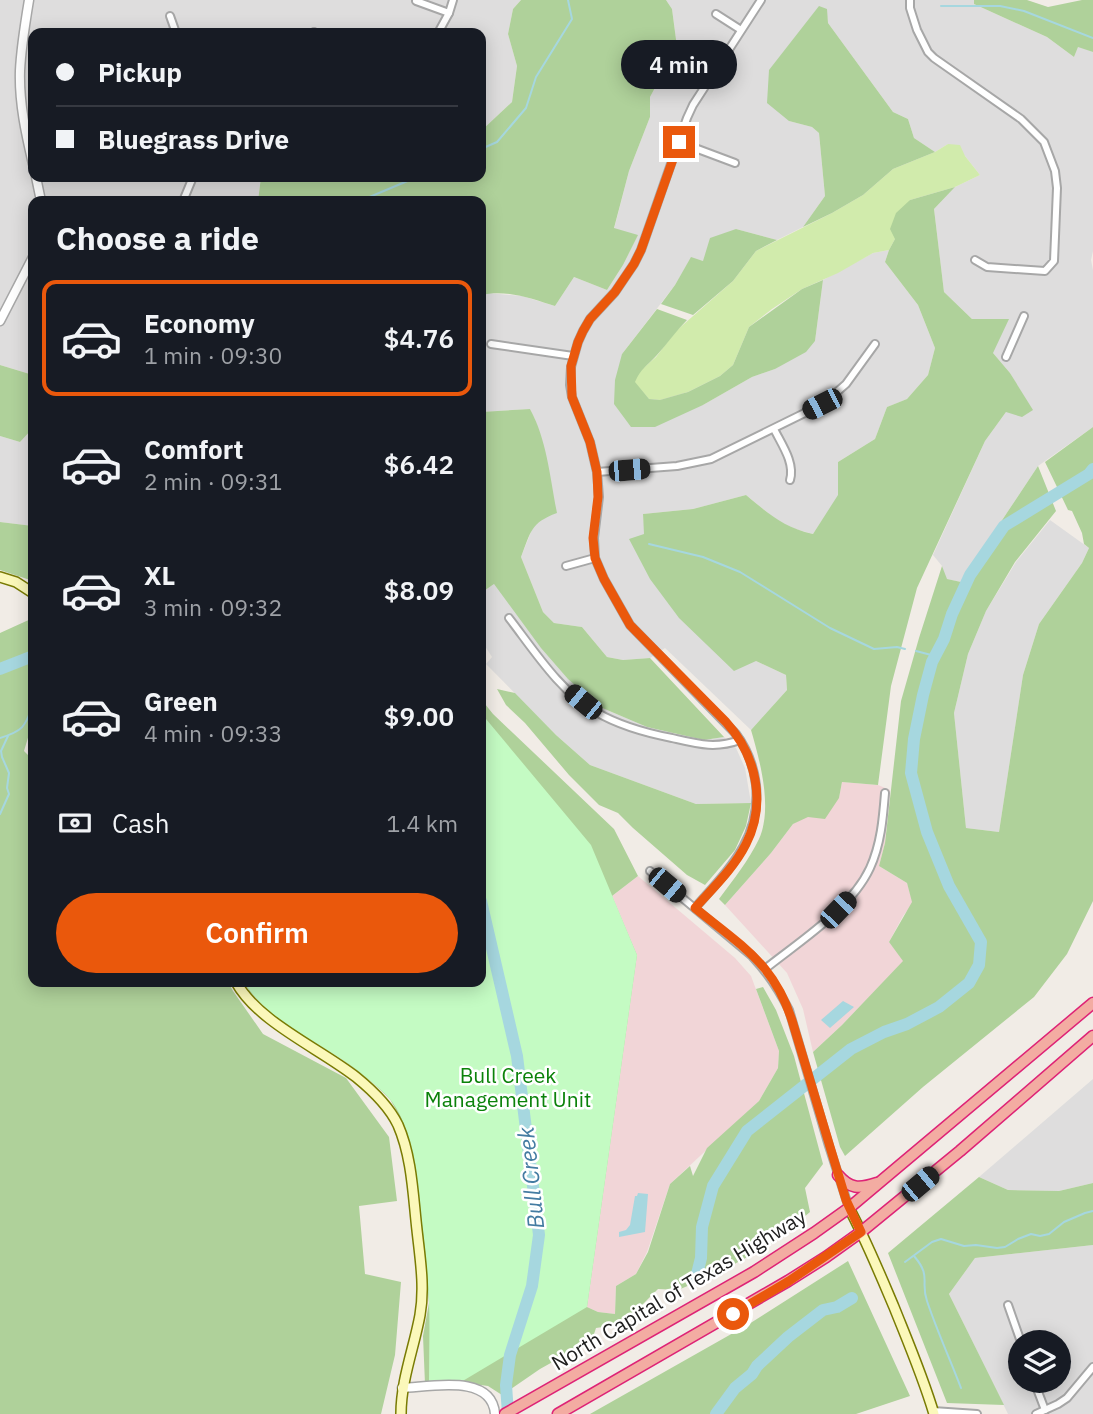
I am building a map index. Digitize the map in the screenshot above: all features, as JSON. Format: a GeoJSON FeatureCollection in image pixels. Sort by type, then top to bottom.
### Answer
{"type":"FeatureCollection","features":[{"type":"Feature","properties":{"kind":"highway","name":"North Capital of Texas Highway"},"geometry":{"type":"LineString","coordinates":[[505,1414],[754,1272],[814,1233],[849,1208],[1093,1003]]}},
{"type":"Feature","properties":{"kind":"highway"},"geometry":{"type":"LineString","coordinates":[[558,1414],[789,1281],[861,1232],[1093,1036]]}},
{"type":"Feature","properties":{"kind":"highway"},"geometry":{"type":"LineString","coordinates":[[838,1175],[845,1183],[858,1187],[880,1182]]}},
{"type":"Feature","properties":{"kind":"main road"},"geometry":{"type":"LineString","coordinates":[[0,577],[28,590]]}},
{"type":"Feature","properties":{"kind":"main road"},"geometry":{"type":"LineString","coordinates":[[239,987],[261,1012],[360,1081],[387,1107],[397,1123],[407,1154],[422,1274],[422,1296],[402,1388],[401,1414]]}},
{"type":"Feature","properties":{"kind":"main road"},"geometry":{"type":"LineString","coordinates":[[849,1208],[918,1366],[933,1413]]}},
{"type":"Feature","properties":{"kind":"street"},"geometry":{"type":"LineString","coordinates":[[28,138],[20,71],[29,0]]}},
{"type":"Feature","properties":{"kind":"street"},"geometry":{"type":"LineString","coordinates":[[441,28],[453,0]]}},
{"type":"Feature","properties":{"kind":"street"},"geometry":{"type":"LineString","coordinates":[[695,908],[737,859],[746,843],[757,804],[752,765],[740,740],[726,722],[630,625],[604,579],[595,558],[593,538],[598,497],[597,472],[590,442],[572,397],[571,374],[573,356],[583,331],[590,319],[615,292],[641,250],[693,106],[761,0]]}},
{"type":"Feature","properties":{"kind":"street"},"geometry":{"type":"LineString","coordinates":[[910,0],[917,30],[934,58],[1021,119],[1044,142],[1055,171],[1057,188],[1054,261],[1045,271],[987,267],[975,260]]}},
{"type":"Feature","properties":{"kind":"street"},"geometry":{"type":"LineString","coordinates":[[416,1],[449,13]]}},
{"type":"Feature","properties":{"kind":"street"},"geometry":{"type":"LineString","coordinates":[[716,14],[741,30]]}},
{"type":"Feature","properties":{"kind":"street"},"geometry":{"type":"LineString","coordinates":[[170,16],[174,28]]}},
{"type":"Feature","properties":{"kind":"street"},"geometry":{"type":"LineString","coordinates":[[679,142],[735,163]]}},
{"type":"Feature","properties":{"kind":"street"},"geometry":{"type":"LineString","coordinates":[[0,321],[28,267]]}},
{"type":"Feature","properties":{"kind":"street"},"geometry":{"type":"LineString","coordinates":[[1006,357],[1024,316]]}},
{"type":"Feature","properties":{"kind":"street"},"geometry":{"type":"LineString","coordinates":[[491,344],[573,356]]}},
{"type":"Feature","properties":{"kind":"street"},"geometry":{"type":"LineString","coordinates":[[597,472],[694,463],[711,458],[822,404],[846,384],[876,344]]}},
{"type":"Feature","properties":{"kind":"street"},"geometry":{"type":"LineString","coordinates":[[774,429],[791,464],[790,481]]}},
{"type":"Feature","properties":{"kind":"street"},"geometry":{"type":"LineString","coordinates":[[566,566],[595,558]]}},
{"type":"Feature","properties":{"kind":"street"},"geometry":{"type":"LineString","coordinates":[[509,618],[551,671],[571,693],[594,712],[645,732],[711,746],[727,745],[740,740]]}},
{"type":"Feature","properties":{"kind":"street"},"geometry":{"type":"LineString","coordinates":[[765,969],[838,910],[860,884],[871,866],[878,846],[885,793]]}},
{"type":"Feature","properties":{"kind":"street"},"geometry":{"type":"LineString","coordinates":[[650,871],[739,944],[765,969],[780,992],[789,1010],[849,1208]]}},
{"type":"Feature","properties":{"kind":"street"},"geometry":{"type":"LineString","coordinates":[[1008,1304],[1017,1330]]}},
{"type":"Feature","properties":{"kind":"street"},"geometry":{"type":"LineString","coordinates":[[1036,1414],[1067,1398],[1093,1367]]}},
{"type":"Feature","properties":{"kind":"street"},"geometry":{"type":"LineString","coordinates":[[402,1388],[473,1387],[488,1396],[495,1414]]}},
{"type":"Feature","properties":{"kind":"street"},"geometry":{"type":"LineString","coordinates":[[1039,1393],[1045,1410]]}},
{"type":"Feature","properties":{"kind":"street"},"geometry":{"type":"LineString","coordinates":[[933,1413],[977,1414]]}},
{"type":"Feature","properties":{"kind":"shaded area"},"geometry":{"type":"Polygon","coordinates":[[[0,0],[521,0],[513,9],[508,34],[517,66],[512,102],[486,126],[486,28],[28,28],[28,182],[260,182],[259,196],[28,196],[28,373],[0,365],[0,0]]]}},
{"type":"Feature","properties":{"kind":"shaded area"},"geometry":{"type":"Polygon","coordinates":[[[666,0],[974,0],[974,4],[1047,37],[1074,57],[1078,46],[1093,52],[1093,427],[1038,466],[961,582],[946,579],[942,566],[933,555],[985,441],[1006,412],[1032,410],[972,319],[944,292],[934,209],[955,187],[980,175],[965,156],[948,144],[935,152],[914,138],[908,119],[893,112],[828,23],[826,9],[789,121],[812,127],[819,133],[825,196],[803,227],[777,240],[736,229],[703,261],[691,258],[675,285],[622,354],[703,405],[752,377],[775,369],[815,341],[823,280],[873,253],[889,250],[885,262],[918,305],[935,348],[928,375],[907,399],[887,407],[875,439],[838,462],[839,495],[813,534],[778,521],[746,495],[693,509],[643,514],[645,534],[756,661],[786,675],[787,690],[751,730],[665,648],[650,658],[623,660],[607,657],[582,627],[554,623],[543,612],[521,557],[533,527],[543,518],[544,448],[530,409],[486,412],[486,294],[522,296],[555,306],[574,277],[607,290],[637,236],[614,229],[629,171],[650,117],[650,97],[677,47],[672,9],[666,0]]]}},
{"type":"Feature","properties":{"kind":"shaded area"},"geometry":{"type":"Polygon","coordinates":[[[28,433],[28,525],[0,522],[0,436],[20,442],[28,433]]]}},
{"type":"Feature","properties":{"kind":"shaded area"},"geometry":{"type":"Polygon","coordinates":[[[1050,520],[1089,548],[1082,563],[1039,624],[1023,675],[999,832],[966,828],[954,713],[968,654],[986,611],[1016,562],[1050,520]]]}},
{"type":"Feature","properties":{"kind":"shaded area"},"geometry":{"type":"Polygon","coordinates":[[[494,584],[600,707],[647,727],[704,740],[724,737],[736,748],[745,768],[751,803],[696,804],[590,765],[556,735],[486,664],[492,657],[486,648],[486,590],[494,584]]]}},
{"type":"Feature","properties":{"kind":"shaded area"},"geometry":{"type":"Polygon","coordinates":[[[842,782],[878,785],[890,790],[885,843],[879,866],[907,883],[913,903],[889,942],[904,961],[813,1052],[803,1009],[787,973],[725,905],[793,824],[839,798],[842,782]]]}},
{"type":"Feature","properties":{"kind":"shaded area"},"geometry":{"type":"Polygon","coordinates":[[[638,876],[735,958],[751,976],[779,1051],[778,1068],[759,1101],[670,1184],[647,1252],[636,1274],[616,1286],[615,1314],[598,1312],[587,1307],[637,955],[612,896],[638,876]]]}},
{"type":"Feature","properties":{"kind":"shaded area"},"geometry":{"type":"Polygon","coordinates":[[[1093,1079],[1093,1183],[1059,1191],[1008,1190],[979,1177],[1093,1079]]]}},
{"type":"Feature","properties":{"kind":"shaded area"},"geometry":{"type":"Polygon","coordinates":[[[1093,1245],[1093,1414],[1008,1414],[949,1294],[975,1258],[1093,1245]]]}},
{"type":"Feature","properties":{"kind":"green space"},"geometry":{"type":"Polygon","coordinates":[[[521,0],[666,0],[672,9],[677,47],[650,97],[650,117],[629,171],[614,228],[638,235],[607,290],[574,277],[555,306],[509,294],[486,294],[486,196],[259,196],[260,182],[486,182],[486,126],[512,102],[517,66],[508,34],[513,9],[521,0]]]}},
{"type":"Feature","properties":{"kind":"green space"},"geometry":{"type":"Polygon","coordinates":[[[974,0],[1027,0],[1048,7],[1093,0],[1093,52],[1078,47],[1074,57],[1047,37],[974,4],[974,0]]]}},
{"type":"Feature","properties":{"kind":"green space"},"geometry":{"type":"Polygon","coordinates":[[[819,6],[827,9],[828,23],[893,112],[908,119],[914,138],[935,152],[893,169],[863,195],[803,227],[825,196],[819,133],[812,127],[789,121],[767,103],[769,70],[819,6]]]}},
{"type":"Feature","properties":{"kind":"green space"},"geometry":{"type":"Polygon","coordinates":[[[948,144],[960,145],[980,175],[955,187],[910,200],[889,250],[873,253],[802,289],[772,309],[749,327],[733,365],[720,376],[688,392],[660,400],[649,399],[634,382],[639,372],[656,357],[676,331],[733,281],[756,251],[863,195],[893,169],[948,144]]]}},
{"type":"Feature","properties":{"kind":"green space"},"geometry":{"type":"Polygon","coordinates":[[[955,187],[934,209],[944,292],[972,319],[1009,319],[993,353],[1010,373],[1033,410],[1022,417],[1006,412],[985,441],[917,588],[891,686],[878,785],[842,782],[839,798],[825,819],[808,817],[793,824],[725,905],[719,899],[750,855],[763,827],[764,784],[751,730],[787,690],[786,675],[756,661],[734,671],[679,618],[650,579],[629,539],[644,534],[643,514],[693,509],[746,495],[785,524],[813,534],[838,495],[838,462],[875,439],[887,407],[907,399],[928,375],[935,348],[918,305],[885,262],[895,239],[890,229],[896,213],[910,200],[955,187]]]}},
{"type":"Feature","properties":{"kind":"green space"},"geometry":{"type":"Polygon","coordinates":[[[736,229],[777,240],[756,251],[733,281],[693,315],[661,304],[691,257],[703,261],[710,238],[736,229]]]}},
{"type":"Feature","properties":{"kind":"green space"},"geometry":{"type":"Polygon","coordinates":[[[823,280],[815,341],[806,352],[655,427],[631,427],[614,404],[615,380],[622,354],[657,309],[687,320],[642,370],[635,382],[649,399],[660,400],[688,392],[720,376],[733,365],[749,327],[802,289],[823,280]]]}},
{"type":"Feature","properties":{"kind":"green space"},"geometry":{"type":"Polygon","coordinates":[[[0,365],[28,373],[28,433],[20,442],[0,436],[0,365]]]}},
{"type":"Feature","properties":{"kind":"green space"},"geometry":{"type":"Polygon","coordinates":[[[530,409],[544,446],[557,513],[536,525],[521,557],[543,612],[554,623],[582,627],[607,657],[623,660],[650,658],[724,737],[704,740],[647,727],[600,707],[568,679],[541,648],[494,584],[486,590],[486,412],[530,409]]]}},
{"type":"Feature","properties":{"kind":"green space"},"geometry":{"type":"Polygon","coordinates":[[[1093,427],[1093,901],[1067,954],[1034,997],[923,1087],[845,1156],[840,1147],[813,1052],[903,961],[889,942],[912,902],[907,883],[879,866],[885,843],[901,701],[942,566],[947,579],[961,582],[1038,466],[1056,511],[1015,562],[986,611],[968,654],[954,713],[966,828],[999,832],[1023,675],[1039,624],[1082,563],[1089,548],[1084,544],[1072,511],[1068,510],[1045,462],[1093,427]]]}},
{"type":"Feature","properties":{"kind":"green space"},"geometry":{"type":"Polygon","coordinates":[[[0,522],[28,525],[28,579],[0,570],[0,522]]]}},
{"type":"Feature","properties":{"kind":"green space"},"geometry":{"type":"Polygon","coordinates":[[[28,620],[28,738],[24,751],[28,755],[28,987],[231,987],[263,1034],[346,1078],[389,1137],[397,1201],[359,1206],[365,1274],[401,1282],[395,1355],[381,1414],[0,1414],[0,633],[28,620]]]}},
{"type":"Feature","properties":{"kind":"green space"},"geometry":{"type":"Polygon","coordinates":[[[497,689],[515,693],[590,765],[696,804],[751,803],[746,826],[735,850],[705,885],[687,875],[618,813],[599,805],[506,705],[497,689]]]}},
{"type":"Feature","properties":{"kind":"green space","name":"Bull Creek Management Unit"},"geometry":{"type":"Polygon","coordinates":[[[486,705],[614,829],[638,876],[612,896],[637,955],[587,1307],[598,1312],[615,1314],[616,1286],[636,1274],[648,1252],[670,1184],[690,1166],[693,1176],[707,1148],[759,1101],[778,1068],[779,1051],[756,989],[763,987],[776,1010],[794,1056],[823,1164],[805,1188],[810,1212],[773,1243],[716,1274],[678,1290],[658,1289],[623,1324],[596,1328],[592,1340],[540,1369],[502,1395],[488,1386],[466,1383],[425,1384],[423,1336],[429,1303],[419,1198],[405,1126],[390,1099],[372,1082],[338,1056],[274,1016],[247,987],[486,987],[486,705]]]}},
{"type":"Feature","properties":{"kind":"green space","name":"Bull Creek Management Unit"},"geometry":{"type":"Polygon","coordinates":[[[486,719],[591,845],[637,955],[587,1307],[461,1382],[429,1382],[429,1301],[424,1245],[412,1154],[402,1119],[389,1098],[378,1087],[343,1060],[281,1020],[248,987],[486,987],[486,719]]]}},
{"type":"Feature","properties":{"kind":"green space"},"geometry":{"type":"Polygon","coordinates":[[[979,1177],[1008,1190],[1059,1191],[1093,1183],[1093,1245],[975,1258],[949,1294],[1004,1405],[947,1403],[888,1253],[979,1177]]]}},
{"type":"Feature","properties":{"kind":"green space"},"geometry":{"type":"Polygon","coordinates":[[[848,1261],[910,1396],[856,1414],[590,1414],[749,1324],[848,1261]]]}},
{"type":"Feature","properties":{"kind":"water"},"geometry":{"type":"Polygon","coordinates":[[[843,1001],[854,1007],[830,1028],[821,1020],[843,1001]]]}},
{"type":"Feature","properties":{"kind":"water"},"geometry":{"type":"Polygon","coordinates":[[[638,1193],[648,1194],[645,1232],[619,1237],[619,1232],[630,1225],[635,1196],[638,1193]]]}},
{"type":"Feature","properties":{"kind":"waterway"},"geometry":{"type":"LineString","coordinates":[[486,147],[497,142],[526,108],[536,77],[572,19],[568,0]]}},
{"type":"Feature","properties":{"kind":"waterway"},"geometry":{"type":"LineString","coordinates":[[941,6],[1000,6],[1024,11],[1093,38]]}},
{"type":"Feature","properties":{"kind":"waterway"},"geometry":{"type":"LineString","coordinates":[[372,196],[405,182]]}},
{"type":"Feature","properties":{"kind":"waterway"},"geometry":{"type":"LineString","coordinates":[[696,1278],[701,1258],[702,1227],[713,1186],[747,1131],[851,1049],[939,1007],[969,983],[979,965],[981,942],[949,886],[927,832],[911,773],[914,739],[923,695],[932,662],[970,575],[1004,526],[1093,469]]}},
{"type":"Feature","properties":{"kind":"waterway"},"geometry":{"type":"LineString","coordinates":[[1089,474],[1093,475]]}},
{"type":"Feature","properties":{"kind":"waterway"},"geometry":{"type":"LineString","coordinates":[[649,544],[703,557],[740,572],[830,628],[874,649],[905,649]]}},
{"type":"Feature","properties":{"kind":"waterway"},"geometry":{"type":"LineString","coordinates":[[916,651],[935,656]]}},
{"type":"Feature","properties":{"kind":"waterway","name":"Bull Creek"},"geometry":{"type":"LineString","coordinates":[[0,669],[28,658]]}},
{"type":"Feature","properties":{"kind":"waterway"},"geometry":{"type":"LineString","coordinates":[[0,738],[14,733],[28,718]]}},
{"type":"Feature","properties":{"kind":"waterway"},"geometry":{"type":"LineString","coordinates":[[0,814],[9,794],[9,773],[1,751],[8,736]]}},
{"type":"Feature","properties":{"kind":"waterway","name":"Bull Creek"},"geometry":{"type":"LineString","coordinates":[[486,923],[517,1056],[539,1235],[532,1286],[510,1355],[506,1385],[508,1414]]}},
{"type":"Feature","properties":{"kind":"waterway"},"geometry":{"type":"LineString","coordinates":[[905,1262],[932,1242],[941,1239],[964,1246],[1005,1247],[1031,1234],[1049,1234],[1064,1222],[1093,1211]]}},
{"type":"Feature","properties":{"kind":"waterway"},"geometry":{"type":"LineString","coordinates":[[914,1256],[923,1269],[927,1301],[961,1388]]}},
{"type":"Feature","properties":{"kind":"waterway"},"geometry":{"type":"LineString","coordinates":[[716,1414],[735,1388],[788,1337],[823,1310],[837,1307],[852,1298]]}},
{"type":"Feature","properties":{"kind":"route"},"geometry":{"type":"LineString","coordinates":[[679,142],[641,250],[615,292],[590,319],[578,342],[571,366],[572,397],[590,442],[597,472],[598,497],[593,538],[595,558],[630,625],[726,722],[748,753],[755,779],[757,804],[750,833],[733,865],[695,908],[752,956],[765,969],[780,992],[789,1010],[846,1200],[861,1232],[789,1281],[733,1314]]}}]}
